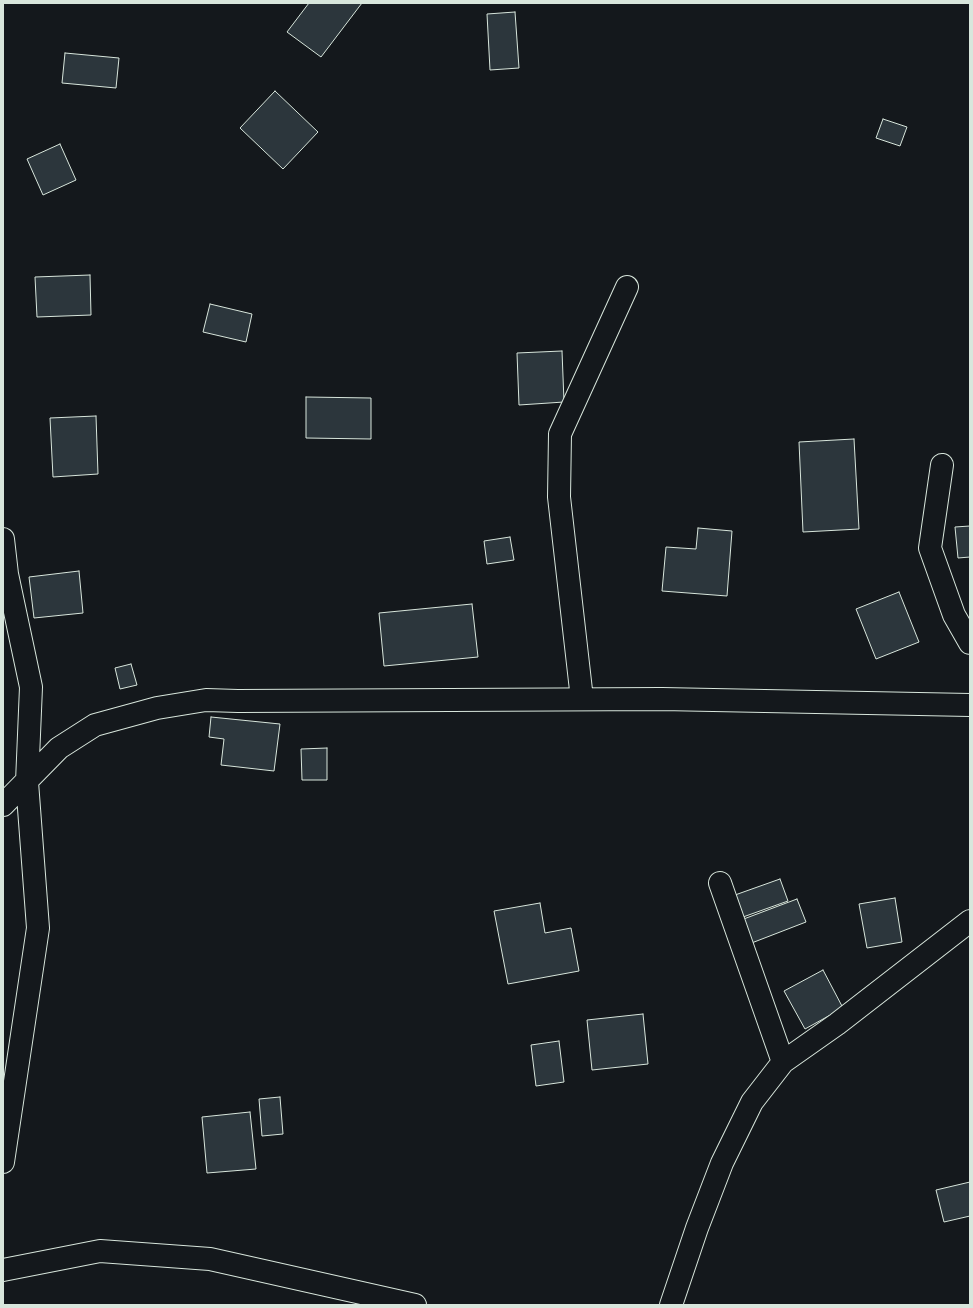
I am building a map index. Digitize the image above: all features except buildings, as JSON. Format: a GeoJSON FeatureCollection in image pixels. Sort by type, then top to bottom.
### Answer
{"type":"FeatureCollection","features":[{"type":"Feature","properties":{"kind":"street"},"geometry":{"type":"LineString","coordinates":[[582,699],[559,497],[560,434],[627,287]]}},
{"type":"Feature","properties":{"kind":"street"},"geometry":{"type":"LineString","coordinates":[[942,465],[930,548],[954,616],[970,643]]}},
{"type":"Feature","properties":{"kind":"street"},"geometry":{"type":"LineString","coordinates":[[3,539],[7,574],[31,687],[27,782],[38,928],[3,1162]]}},
{"type":"Feature","properties":{"kind":"street"},"geometry":{"type":"LineString","coordinates":[[3,805],[59,748],[95,725],[157,708],[206,700],[662,699],[970,705]]}},
{"type":"Feature","properties":{"kind":"street"},"geometry":{"type":"LineString","coordinates":[[720,883],[783,1062]]}},
{"type":"Feature","properties":{"kind":"street"},"geometry":{"type":"LineString","coordinates":[[672,1305],[697,1228],[722,1163],[752,1102],[783,1062],[837,1024],[970,921]]}},
{"type":"Feature","properties":{"kind":"street"},"geometry":{"type":"LineString","coordinates":[[3,1270],[100,1251],[210,1259],[415,1305]]}}]}
